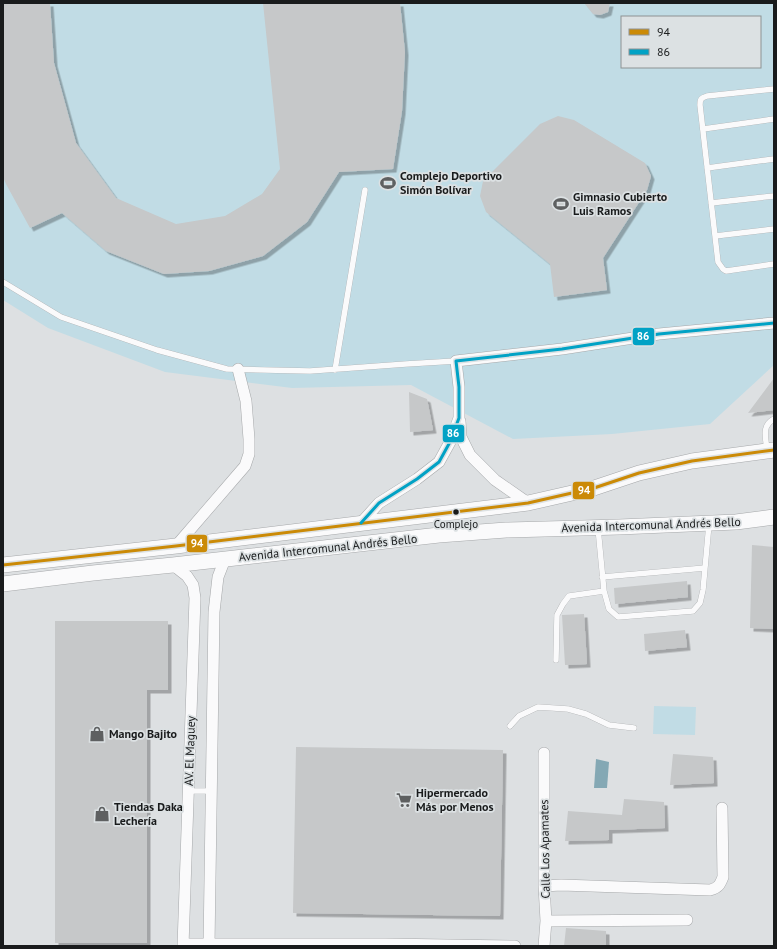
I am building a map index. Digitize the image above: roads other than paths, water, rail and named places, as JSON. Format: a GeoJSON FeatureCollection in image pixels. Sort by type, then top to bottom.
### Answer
{"type":"FeatureCollection","features":[{"type":"Feature","properties":{"kind":"main road","name":"Avenida Intercomunal Andrés Bello"},"geometry":{"type":"LineString","coordinates":[[3,566],[528,503],[594,488],[639,473],[692,461],[771,450]]}},
{"type":"Feature","properties":{"kind":"main road","name":"Avenida Intercomunal Andrés Bello"},"geometry":{"type":"LineString","coordinates":[[3,584],[439,535],[506,530],[736,522],[774,517]]}},
{"type":"Feature","properties":{"kind":"main road"},"geometry":{"type":"LineString","coordinates":[[736,522],[774,528]]}},
{"type":"Feature","properties":{"kind":"street"},"geometry":{"type":"LineString","coordinates":[[528,503],[495,480],[470,455],[461,437],[459,418],[459,388],[456,362],[562,349],[659,334],[774,323]]}},
{"type":"Feature","properties":{"kind":"street"},"geometry":{"type":"LineString","coordinates":[[176,546],[245,466],[249,454],[250,439],[246,401],[238,369]]}},
{"type":"Feature","properties":{"kind":"street"},"geometry":{"type":"LineString","coordinates":[[361,523],[379,503],[417,479],[439,462],[450,442],[459,418]]}},
{"type":"Feature","properties":{"kind":"street","name":"AV. El Maguey"},"geometry":{"type":"LineString","coordinates":[[209,945],[214,612],[218,577],[225,559]]}},
{"type":"Feature","properties":{"kind":"street","name":"AV. El Maguey"},"geometry":{"type":"LineString","coordinates":[[173,565],[187,576],[193,585],[196,598],[184,945]]}},
{"type":"Feature","properties":{"kind":"street","name":"Calle Los Apamates"},"geometry":{"type":"LineString","coordinates":[[544,753],[544,886],[546,921],[544,946]]}},
{"type":"Feature","properties":{"kind":"street"},"geometry":{"type":"LineString","coordinates":[[544,886],[561,885],[710,890],[717,888],[721,884],[723,878],[722,808]]}},
{"type":"Feature","properties":{"kind":"street"},"geometry":{"type":"LineString","coordinates":[[546,921],[687,920]]}},
{"type":"Feature","properties":{"kind":"street"},"geometry":{"type":"LineString","coordinates":[[184,945],[515,946]]}},
{"type":"Feature","properties":{"kind":"lane"},"geometry":{"type":"LineString","coordinates":[[774,89],[707,96],[700,100],[718,262],[723,269],[726,270],[774,264]]}},
{"type":"Feature","properties":{"kind":"lane"},"geometry":{"type":"LineString","coordinates":[[703,128],[774,119]]}},
{"type":"Feature","properties":{"kind":"lane"},"geometry":{"type":"LineString","coordinates":[[707,168],[774,159]]}},
{"type":"Feature","properties":{"kind":"lane"},"geometry":{"type":"LineString","coordinates":[[335,370],[365,190]]}},
{"type":"Feature","properties":{"kind":"lane"},"geometry":{"type":"LineString","coordinates":[[711,203],[774,196]]}},
{"type":"Feature","properties":{"kind":"lane"},"geometry":{"type":"LineString","coordinates":[[715,236],[774,229]]}},
{"type":"Feature","properties":{"kind":"lane"},"geometry":{"type":"LineString","coordinates":[[3,282],[60,317],[157,350],[227,369],[310,371],[456,362]]}},
{"type":"Feature","properties":{"kind":"lane"},"geometry":{"type":"LineString","coordinates":[[771,450],[765,428],[774,419]]}},
{"type":"Feature","properties":{"kind":"lane"},"geometry":{"type":"LineString","coordinates":[[598,528],[604,591],[609,609],[618,617],[693,611],[700,603],[703,590],[709,523]]}},
{"type":"Feature","properties":{"kind":"lane"},"geometry":{"type":"LineString","coordinates":[[602,577],[705,568]]}},
{"type":"Feature","properties":{"kind":"lane"},"geometry":{"type":"LineString","coordinates":[[556,660],[557,615],[563,604],[569,596],[604,591]]}},
{"type":"Feature","properties":{"kind":"lane"},"geometry":{"type":"LineString","coordinates":[[510,726],[519,716],[538,707],[568,709],[586,714],[609,725],[634,728]]}},
{"type":"Feature","properties":{"kind":"lane"},"geometry":{"type":"LineString","coordinates":[[189,791],[211,791]]}},
{"type":"Feature","properties":{"kind":"place","name":"Complejo Deportivo Simón Bolívar"},"geometry":{"type":"Point","coordinates":[388,183]}},
{"type":"Feature","properties":{"kind":"place","name":"Gimnasio Cubierto Luis Ramos"},"geometry":{"type":"Point","coordinates":[561,204]}},
{"type":"Feature","properties":{"kind":"place","name":"Complejo"},"geometry":{"type":"Point","coordinates":[456,512]}},
{"type":"Feature","properties":{"kind":"place","name":"Mango Bajito"},"geometry":{"type":"Point","coordinates":[97,734]}},
{"type":"Feature","properties":{"kind":"place","name":"Hipermercado Más por Menos"},"geometry":{"type":"Point","coordinates":[404,800]}},
{"type":"Feature","properties":{"kind":"place","name":"Tiendas Daka Lechería"},"geometry":{"type":"Point","coordinates":[102,814]}}]}
